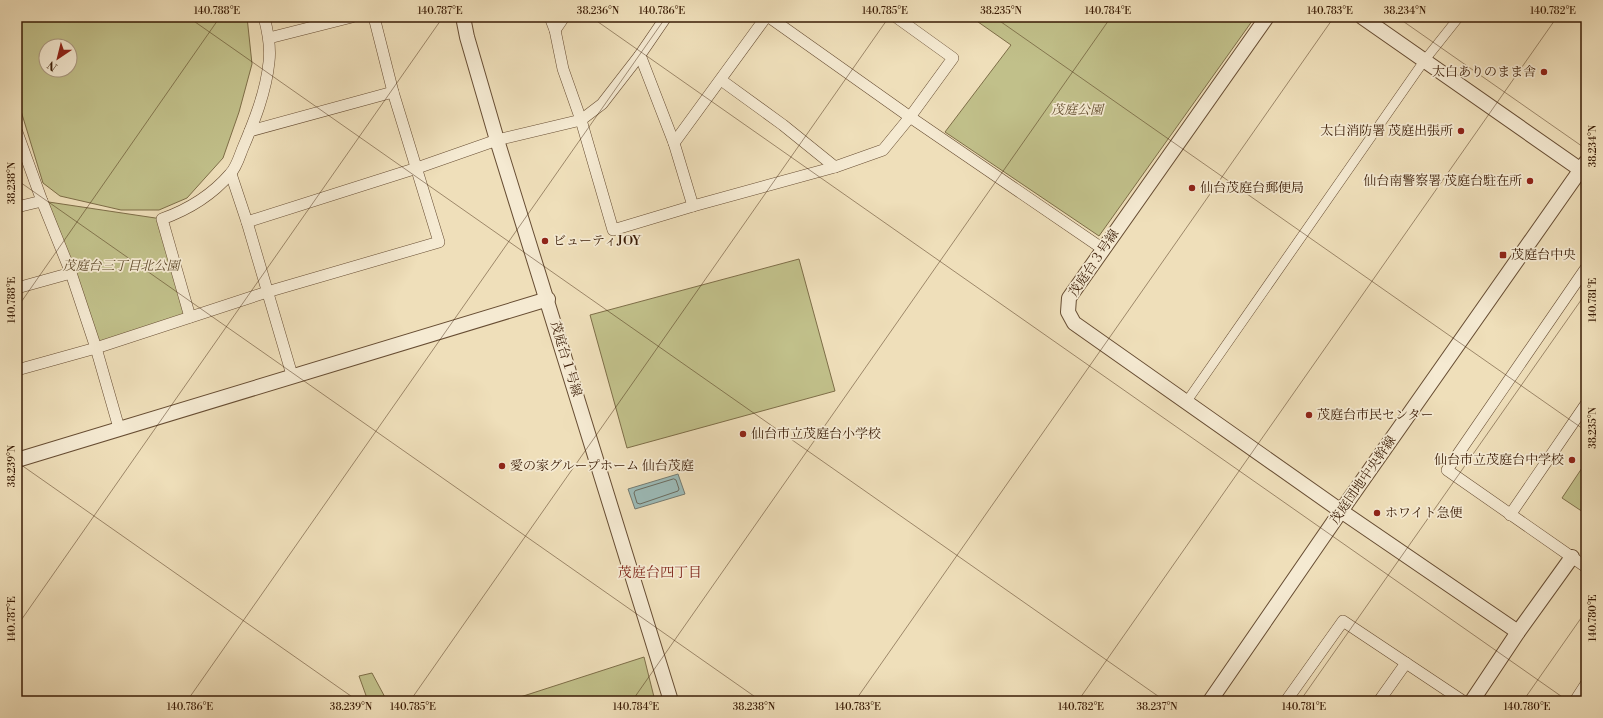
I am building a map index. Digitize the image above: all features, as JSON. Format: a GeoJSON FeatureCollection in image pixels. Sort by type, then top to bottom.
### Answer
{"type":"FeatureCollection","features":[{"type":"Feature","properties":{"kind":"street"},"geometry":{"type":"LineString","coordinates":[[190,317],[162,219],[192,206],[231,174],[250,131],[262,98],[269,62],[269,38],[264,17]]}},
{"type":"Feature","properties":{"kind":"street"},"geometry":{"type":"LineString","coordinates":[[269,38],[352,17]]}},
{"type":"Feature","properties":{"kind":"street"},"geometry":{"type":"LineString","coordinates":[[17,370],[96,348],[267,292],[439,242],[393,92],[374,17]]}},
{"type":"Feature","properties":{"kind":"street","name":"茂庭台１号線"},"geometry":{"type":"LineString","coordinates":[[463,17],[498,140],[671,701]]}},
{"type":"Feature","properties":{"kind":"street"},"geometry":{"type":"LineString","coordinates":[[550,17],[555,30],[563,69],[581,120],[613,230],[693,206],[835,167],[883,150],[910,117],[953,58],[896,17]]}},
{"type":"Feature","properties":{"kind":"street"},"geometry":{"type":"LineString","coordinates":[[555,30],[564,17]]}},
{"type":"Feature","properties":{"kind":"street"},"geometry":{"type":"LineString","coordinates":[[247,222],[417,168],[498,140],[581,120],[602,104],[640,55],[666,17]]}},
{"type":"Feature","properties":{"kind":"street"},"geometry":{"type":"LineString","coordinates":[[674,143],[766,17]]}},
{"type":"Feature","properties":{"kind":"street"},"geometry":{"type":"LineString","coordinates":[[769,17],[910,117],[1103,249]]}},
{"type":"Feature","properties":{"kind":"street","name":"茂庭台３号線"},"geometry":{"type":"LineString","coordinates":[[1267,17],[1069,298],[1068,312],[1074,323],[1187,401],[1341,511],[1518,632]]}},
{"type":"Feature","properties":{"kind":"street"},"geometry":{"type":"LineString","coordinates":[[1362,17],[1424,61],[1584,169]]}},
{"type":"Feature","properties":{"kind":"street"},"geometry":{"type":"LineString","coordinates":[[1187,401],[1424,61],[1459,17]]}},
{"type":"Feature","properties":{"kind":"street"},"geometry":{"type":"LineString","coordinates":[[640,55],[674,143],[693,206]]}},
{"type":"Feature","properties":{"kind":"street"},"geometry":{"type":"LineString","coordinates":[[721,80],[783,125],[835,167]]}},
{"type":"Feature","properties":{"kind":"street"},"geometry":{"type":"LineString","coordinates":[[250,131],[393,92]]}},
{"type":"Feature","properties":{"kind":"street"},"geometry":{"type":"LineString","coordinates":[[17,132],[42,201],[71,273],[96,348],[119,428]]}},
{"type":"Feature","properties":{"kind":"street","name":"茂庭団地中央幹線"},"geometry":{"type":"LineString","coordinates":[[1210,701],[1341,511],[1584,169]]}},
{"type":"Feature","properties":{"kind":"street"},"geometry":{"type":"LineString","coordinates":[[231,174],[247,222],[292,375]]}},
{"type":"Feature","properties":{"kind":"street"},"geometry":{"type":"LineString","coordinates":[[17,207],[42,201]]}},
{"type":"Feature","properties":{"kind":"street"},"geometry":{"type":"LineString","coordinates":[[1586,268],[1447,470],[1586,567]]}},
{"type":"Feature","properties":{"kind":"street"},"geometry":{"type":"LineString","coordinates":[[17,288],[71,273]]}},
{"type":"Feature","properties":{"kind":"street"},"geometry":{"type":"LineString","coordinates":[[17,460],[292,375],[548,299]]}},
{"type":"Feature","properties":{"kind":"street"},"geometry":{"type":"LineString","coordinates":[[1510,515],[1586,404]]}},
{"type":"Feature","properties":{"kind":"street"},"geometry":{"type":"LineString","coordinates":[[1472,701],[1518,632],[1572,557]]}},
{"type":"Feature","properties":{"kind":"street"},"geometry":{"type":"LineString","coordinates":[[1286,701],[1343,621],[1463,701]]}},
{"type":"Feature","properties":{"kind":"street"},"geometry":{"type":"LineString","coordinates":[[1379,701],[1406,663]]}},
{"type":"Feature","properties":{"kind":"street"},"geometry":{"type":"LineString","coordinates":[[1575,701],[1586,684]]}},
{"type":"Feature","properties":{"kind":"green space"},"geometry":{"type":"Polygon","coordinates":[[[17,17],[247,17],[252,64],[239,112],[223,158],[187,198],[159,210],[121,210],[60,196],[43,183],[21,111],[17,112],[17,17]]]}},
{"type":"Feature","properties":{"kind":"green space","name":"茂庭公園"},"geometry":{"type":"Polygon","coordinates":[[[971,17],[1255,17],[1099,236],[945,132],[1011,45],[971,17]]]}},
{"type":"Feature","properties":{"kind":"green space","name":"茂庭台三丁目北公園"},"geometry":{"type":"Polygon","coordinates":[[[42,201],[162,219],[190,317],[96,348],[42,201]]]}},
{"type":"Feature","properties":{"kind":"green space"},"geometry":{"type":"Polygon","coordinates":[[[799,259],[835,391],[627,448],[590,315],[799,259]]]}},
{"type":"Feature","properties":{"kind":"green space"},"geometry":{"type":"Polygon","coordinates":[[[1586,462],[1586,514],[1562,498],[1586,462]]]}},
{"type":"Feature","properties":{"kind":"green space"},"geometry":{"type":"Polygon","coordinates":[[[644,657],[655,701],[511,701],[511,700],[644,657]]]}},
{"type":"Feature","properties":{"kind":"green space"},"geometry":{"type":"Polygon","coordinates":[[[372,673],[387,701],[368,701],[359,676],[372,673]]]}},
{"type":"Feature","properties":{"kind":"water"},"geometry":{"type":"Polygon","coordinates":[[[678,474],[685,494],[635,509],[628,489],[678,474]]]}},
{"type":"Feature","properties":{"kind":"place","name":"太白ありのまま舎"},"geometry":{"type":"Point","coordinates":[1544,72]}},
{"type":"Feature","properties":{"kind":"place","name":"太白消防署 茂庭出張所"},"geometry":{"type":"Point","coordinates":[1461,131]}},
{"type":"Feature","properties":{"kind":"place","name":"仙台南警察署 茂庭台駐在所"},"geometry":{"type":"Point","coordinates":[1530,181]}},
{"type":"Feature","properties":{"kind":"place","name":"仙台茂庭台郵便局"},"geometry":{"type":"Point","coordinates":[1192,188]}},
{"type":"Feature","properties":{"kind":"place","name":"ビューティJOY"},"geometry":{"type":"Point","coordinates":[545,241]}},
{"type":"Feature","properties":{"kind":"place","name":"茂庭台中央"},"geometry":{"type":"Point","coordinates":[1503,255]}},
{"type":"Feature","properties":{"kind":"place","name":"茂庭台市民センター"},"geometry":{"type":"Point","coordinates":[1309,415]}},
{"type":"Feature","properties":{"kind":"place","name":"仙台市立茂庭台小学校"},"geometry":{"type":"Point","coordinates":[743,434]}},
{"type":"Feature","properties":{"kind":"place","name":"仙台市立茂庭台中学校"},"geometry":{"type":"Point","coordinates":[1572,460]}},
{"type":"Feature","properties":{"kind":"place","name":"愛の家グループホーム 仙台茂庭"},"geometry":{"type":"Point","coordinates":[502,466]}},
{"type":"Feature","properties":{"kind":"place","name":"ホワイト急便"},"geometry":{"type":"Point","coordinates":[1377,513]}},
{"type":"Feature","properties":{"kind":"district","name":"茂庭台四丁目"},"geometry":{"type":"Point","coordinates":[660,573]}}]}
